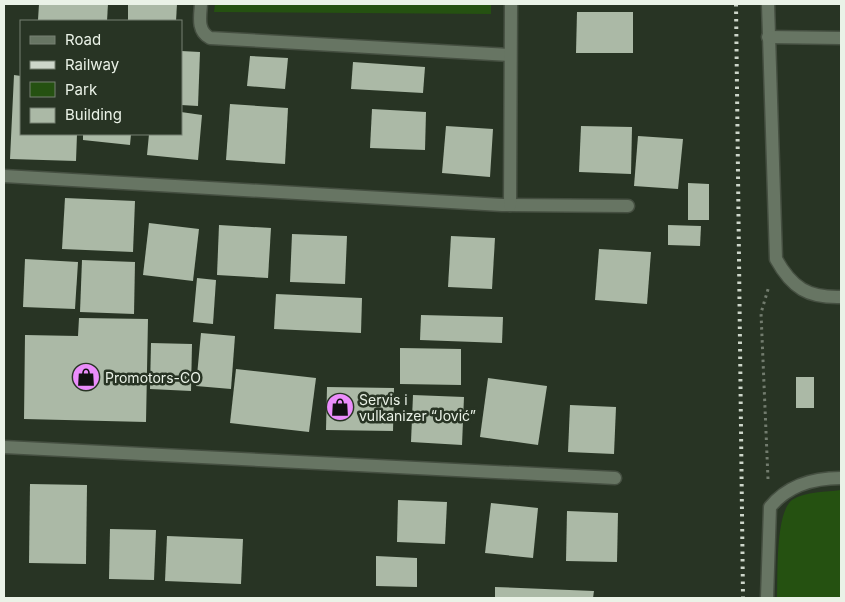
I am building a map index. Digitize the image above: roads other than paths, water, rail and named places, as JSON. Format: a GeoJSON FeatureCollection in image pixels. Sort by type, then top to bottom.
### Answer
{"type":"FeatureCollection","features":[{"type":"Feature","properties":{"kind":"street"},"geometry":{"type":"LineString","coordinates":[[200,4],[200,28],[204,35],[210,38],[510,55]]}},
{"type":"Feature","properties":{"kind":"street"},"geometry":{"type":"LineString","coordinates":[[510,205],[511,4]]}},
{"type":"Feature","properties":{"kind":"street"},"geometry":{"type":"LineString","coordinates":[[768,4],[776,259],[786,278],[809,294],[841,297]]}},
{"type":"Feature","properties":{"kind":"street"},"geometry":{"type":"LineString","coordinates":[[768,37],[841,38]]}},
{"type":"Feature","properties":{"kind":"street"},"geometry":{"type":"LineString","coordinates":[[4,176],[510,205],[628,206]]}},
{"type":"Feature","properties":{"kind":"street"},"geometry":{"type":"LineString","coordinates":[[4,447],[615,478]]}},
{"type":"Feature","properties":{"kind":"street"},"geometry":{"type":"LineString","coordinates":[[767,598],[770,507],[778,497],[799,486],[812,481],[841,478]]}},
{"type":"Feature","properties":{"kind":"railway"},"geometry":{"type":"LineString","coordinates":[[736,4],[743,598]]}},
{"type":"Feature","properties":{"kind":"place","name":"Promotors-CO"},"geometry":{"type":"Point","coordinates":[86,377]}},
{"type":"Feature","properties":{"kind":"place","name":"Servis i vulkanizer “Jović”"},"geometry":{"type":"Point","coordinates":[340,407]}}]}
